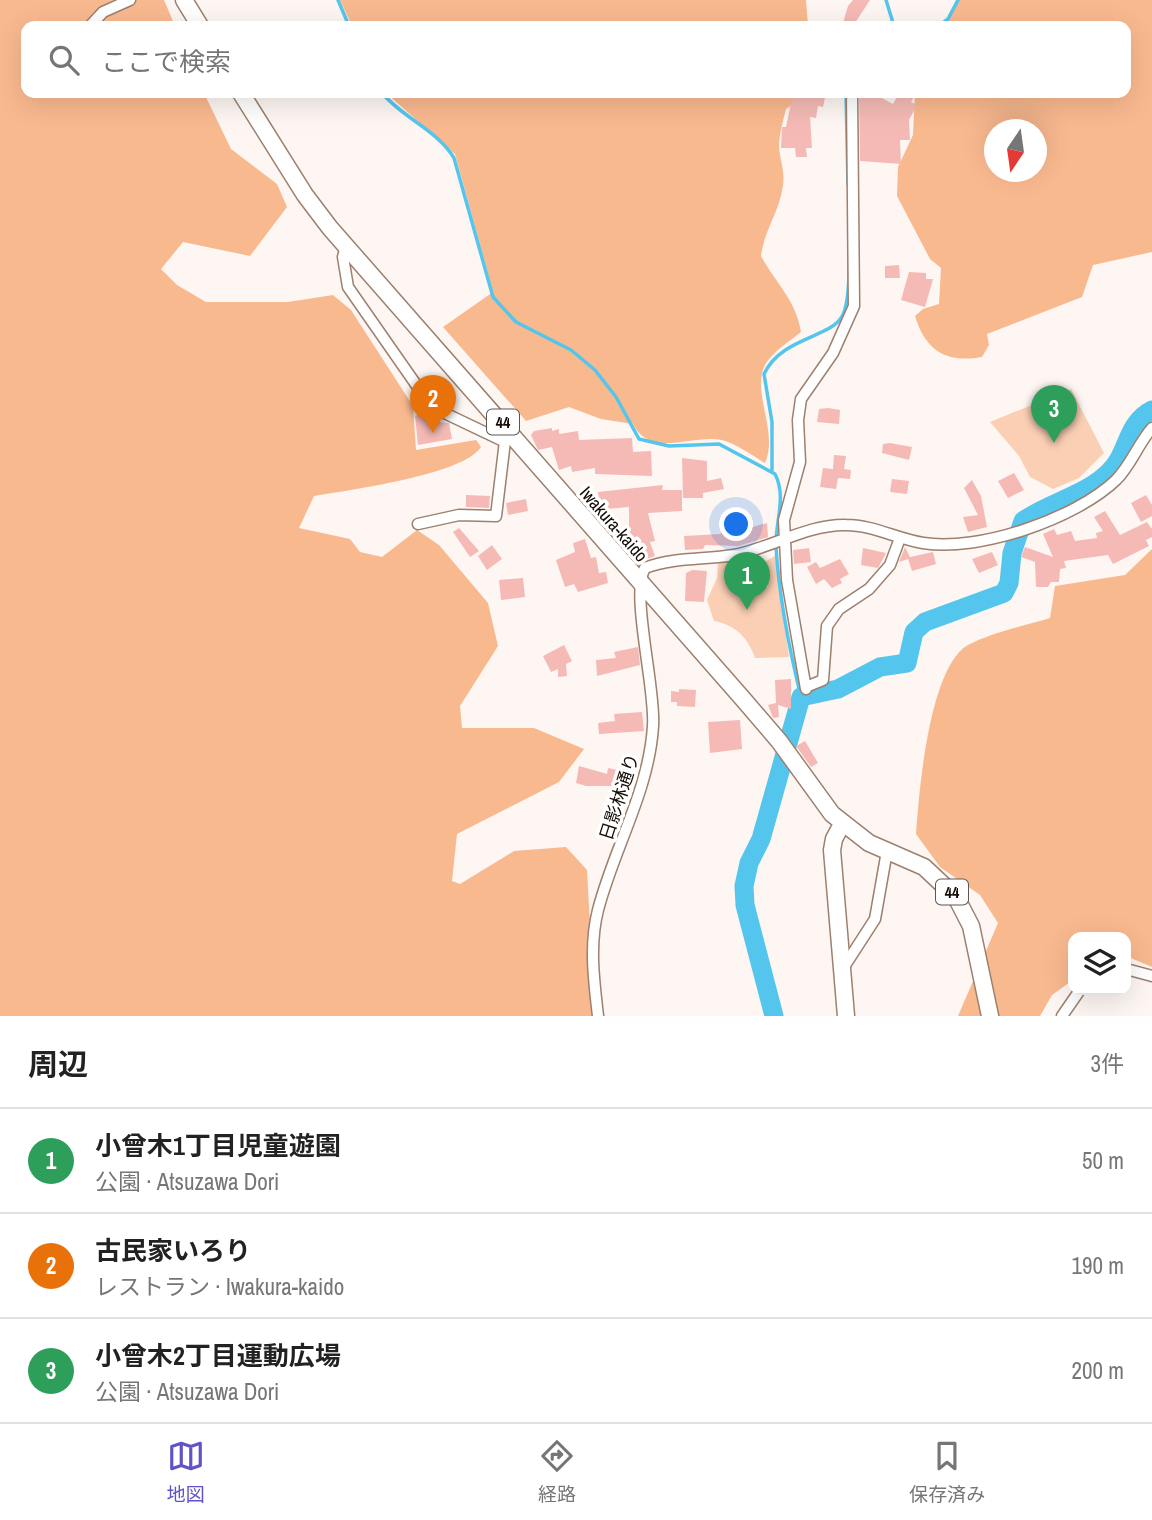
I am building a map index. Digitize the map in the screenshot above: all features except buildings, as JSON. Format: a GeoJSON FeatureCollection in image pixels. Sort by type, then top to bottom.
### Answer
{"type":"FeatureCollection","features":[{"type":"Feature","properties":{"kind":"main road"},"geometry":{"type":"LineString","coordinates":[[184,0],[197,21]]}},
{"type":"Feature","properties":{"kind":"main road","name":"Iwakura-kaido"},"geometry":{"type":"LineString","coordinates":[[244,98],[305,195],[346,246],[510,439],[642,584],[779,741],[818,799],[842,824]]}},
{"type":"Feature","properties":{"kind":"main road"},"geometry":{"type":"LineString","coordinates":[[842,824],[832,850],[846,1016]]}},
{"type":"Feature","properties":{"kind":"main road","name":"44"},"geometry":{"type":"LineString","coordinates":[[842,824],[887,851],[933,873],[964,908],[975,940],[990,1016]]}},
{"type":"Feature","properties":{"kind":"street"},"geometry":{"type":"LineString","coordinates":[[95,21],[103,12],[130,0]]}},
{"type":"Feature","properties":{"kind":"street"},"geometry":{"type":"LineString","coordinates":[[852,98],[854,306],[833,352],[801,399],[798,413],[800,462],[785,511],[780,541],[806,688],[823,680],[827,626],[839,609],[869,589],[890,565],[900,538]]}},
{"type":"Feature","properties":{"kind":"street"},"geometry":{"type":"LineString","coordinates":[[346,246],[343,257],[348,287],[424,396],[436,409],[510,439],[496,516],[459,515],[418,524]]}},
{"type":"Feature","properties":{"kind":"street"},"geometry":{"type":"LineString","coordinates":[[642,584],[643,570],[654,565],[682,559],[735,555],[845,525],[900,538],[944,544],[1029,529],[1111,485],[1126,468],[1152,428]]}},
{"type":"Feature","properties":{"kind":"street","name":"日影林通り"},"geometry":{"type":"LineString","coordinates":[[598,1016],[593,960],[598,911],[644,778],[653,725],[652,680],[640,602],[642,584]]}},
{"type":"Feature","properties":{"kind":"street"},"geometry":{"type":"LineString","coordinates":[[842,970],[875,919],[887,851]]}},
{"type":"Feature","properties":{"kind":"street"},"geometry":{"type":"LineString","coordinates":[[1131,970],[1152,976]]}},
{"type":"Feature","properties":{"kind":"street"},"geometry":{"type":"LineString","coordinates":[[1062,1016],[1077,995]]}},
{"type":"Feature","properties":{"kind":"shaded area"},"geometry":{"type":"Polygon","coordinates":[[[0,0],[164,0],[173,21],[21,21],[21,98],[206,98],[231,149],[277,184],[287,207],[250,256],[183,242],[161,269],[177,285],[206,302],[288,302],[333,295],[351,310],[413,406],[416,450],[476,440],[481,447],[470,457],[452,466],[429,473],[314,496],[299,528],[350,539],[360,552],[382,557],[417,530],[439,545],[488,603],[498,646],[460,706],[462,728],[534,728],[584,749],[559,782],[457,834],[452,881],[460,884],[514,851],[566,847],[587,870],[595,1016],[0,1016],[0,0]]]}},
{"type":"Feature","properties":{"kind":"shaded area"},"geometry":{"type":"Polygon","coordinates":[[[340,0],[806,0],[808,21],[350,21],[340,0]]]}},
{"type":"Feature","properties":{"kind":"shaded area"},"geometry":{"type":"Polygon","coordinates":[[[958,0],[1152,0],[1152,252],[1093,265],[1082,297],[987,334],[989,345],[982,357],[958,358],[940,352],[925,338],[915,316],[923,309],[939,304],[941,268],[930,259],[897,196],[898,167],[913,135],[915,98],[1131,98],[1131,21],[945,21],[958,0]]]}},
{"type":"Feature","properties":{"kind":"shaded area"},"geometry":{"type":"Polygon","coordinates":[[[392,98],[793,98],[795,103],[786,109],[779,142],[783,185],[761,256],[790,301],[801,332],[765,365],[761,387],[769,438],[765,463],[722,440],[661,443],[641,434],[633,424],[601,419],[569,407],[526,421],[443,327],[493,292],[455,154],[392,98]]]}},
{"type":"Feature","properties":{"kind":"shaded area"},"geometry":{"type":"Polygon","coordinates":[[[1071,389],[1104,453],[1079,478],[1053,489],[1030,477],[1019,456],[990,422],[1071,389]]]}},
{"type":"Feature","properties":{"kind":"shaded area"},"geometry":{"type":"Polygon","coordinates":[[[1152,549],[1152,967],[1131,958],[1131,932],[1068,932],[1068,984],[1052,995],[1040,1016],[958,1016],[998,923],[980,895],[940,867],[916,834],[928,732],[944,678],[955,658],[968,645],[1050,618],[1055,586],[1125,575],[1152,549]]]}},
{"type":"Feature","properties":{"kind":"shaded area"},"geometry":{"type":"Polygon","coordinates":[[[775,556],[789,657],[755,658],[749,644],[735,629],[714,621],[707,600],[717,578],[718,561],[740,557],[744,591],[768,587],[766,561],[775,556]]]}},
{"type":"Feature","properties":{"kind":"waterway"},"geometry":{"type":"LineString","coordinates":[[338,0],[347,21]]}},
{"type":"Feature","properties":{"kind":"waterway"},"geometry":{"type":"LineString","coordinates":[[886,0],[892,21]]}},
{"type":"Feature","properties":{"kind":"waterway"},"geometry":{"type":"LineString","coordinates":[[945,21],[958,0]]}},
{"type":"Feature","properties":{"kind":"waterway"},"geometry":{"type":"LineString","coordinates":[[386,98],[439,140],[454,158],[493,297],[516,322],[571,350],[595,370],[616,397],[639,439],[669,446],[719,444],[775,474],[780,492],[776,538],[779,585],[801,697]]}},
{"type":"Feature","properties":{"kind":"waterway"},"geometry":{"type":"LineString","coordinates":[[846,98],[848,184]]}},
{"type":"Feature","properties":{"kind":"waterway"},"geometry":{"type":"LineString","coordinates":[[772,471],[772,422],[764,374],[781,353],[835,325],[841,318],[849,284],[849,217]]}},
{"type":"Feature","properties":{"kind":"waterway"},"geometry":{"type":"LineString","coordinates":[[774,1016],[745,905],[744,886],[749,863],[761,839],[801,697],[838,689],[880,667],[907,663],[914,632],[925,622],[1004,593],[1009,583],[1012,553],[1023,521],[1089,487],[1109,472],[1137,423],[1152,410]]}},
{"type":"Feature","properties":{"kind":"place","name":"古民家いろり"},"geometry":{"type":"Point","coordinates":[433,433]}},
{"type":"Feature","properties":{"kind":"place","name":"小曾木2丁目運動広場"},"geometry":{"type":"Point","coordinates":[1054,443]}},
{"type":"Feature","properties":{"kind":"place","name":"小曾木1丁目児童遊園"},"geometry":{"type":"Point","coordinates":[747,610]}}]}
